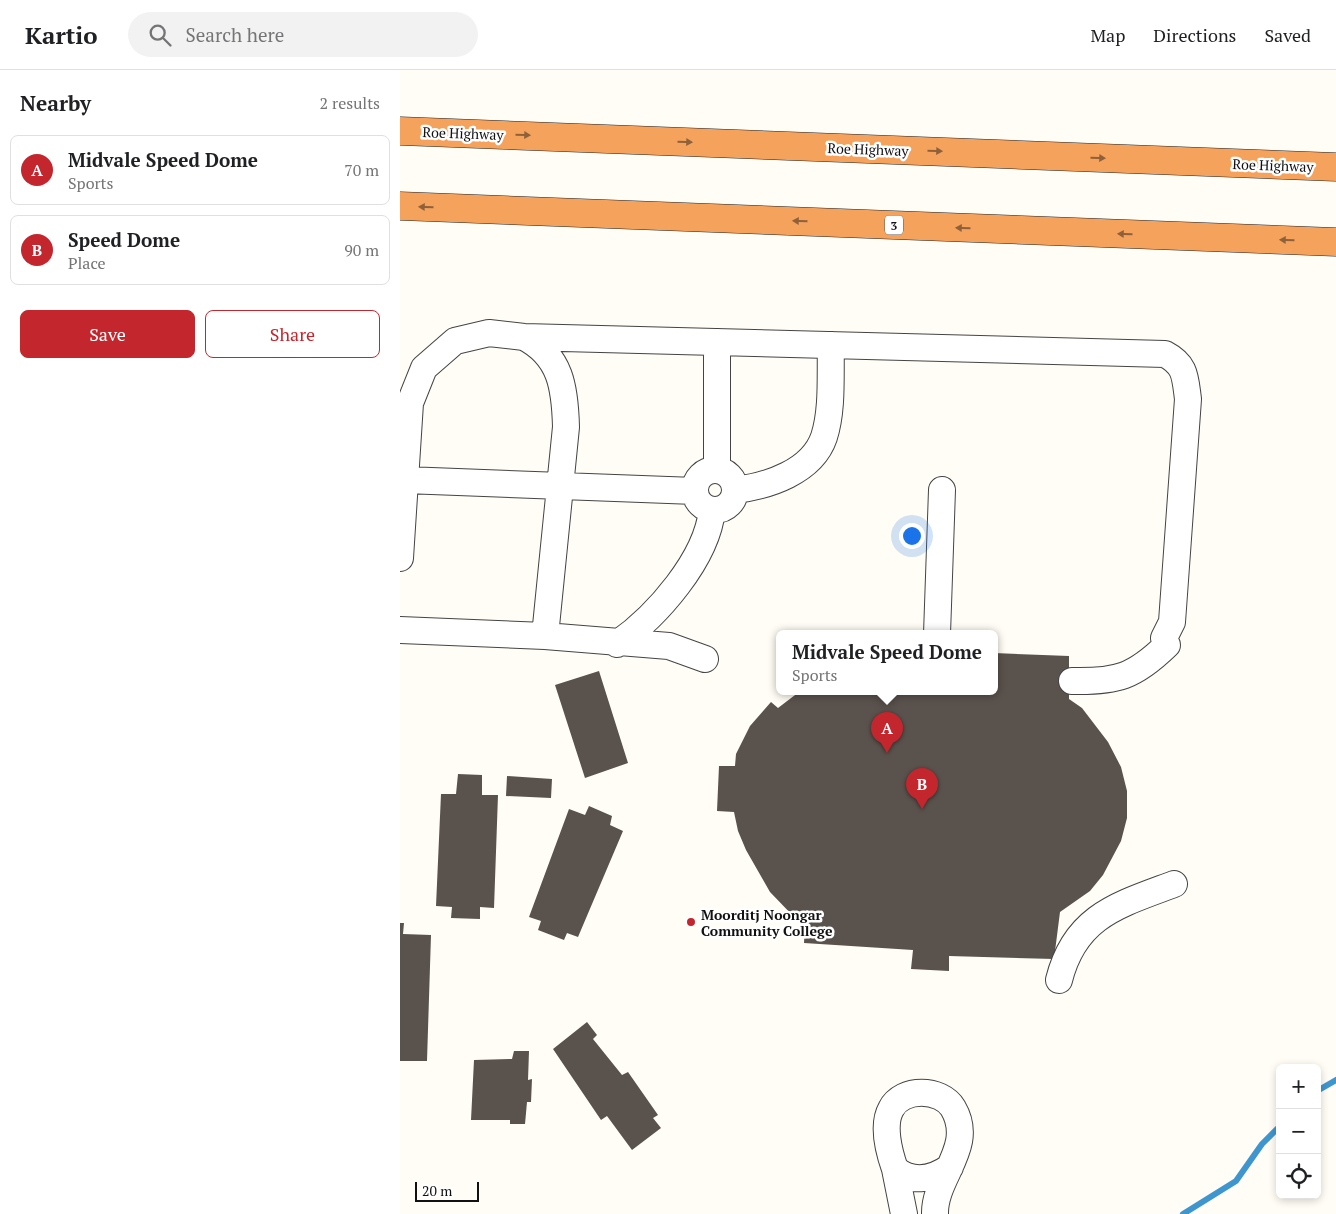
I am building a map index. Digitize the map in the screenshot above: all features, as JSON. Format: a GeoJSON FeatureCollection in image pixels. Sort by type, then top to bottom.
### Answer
{"type":"FeatureCollection","features":[{"type":"Feature","properties":{"kind":"highway","name":"Roe Highway"},"geometry":{"type":"LineString","coordinates":[[400,131],[1336,167]]}},
{"type":"Feature","properties":{"kind":"highway","name":"3"},"geometry":{"type":"LineString","coordinates":[[400,206],[1336,242]]}},
{"type":"Feature","properties":{"kind":"street"},"geometry":{"type":"LineString","coordinates":[[400,558],[410,403],[424,368],[455,341],[490,333],[524,337],[1166,354],[1177,360],[1185,374],[1188,399],[1172,622],[1165,642],[1145,666],[1121,678],[1095,682],[1072,682]]}},
{"type":"Feature","properties":{"kind":"street"},"geometry":{"type":"LineString","coordinates":[[524,337],[540,345],[556,366],[565,394],[566,427],[545,636]]}},
{"type":"Feature","properties":{"kind":"street"},"geometry":{"type":"LineString","coordinates":[[717,342],[717,470]]}},
{"type":"Feature","properties":{"kind":"street"},"geometry":{"type":"LineString","coordinates":[[735,490],[770,483],[796,470],[812,457],[823,438],[827,420],[832,345]]}},
{"type":"Feature","properties":{"kind":"street"},"geometry":{"type":"LineString","coordinates":[[708,470],[717,470],[732,478],[735,490],[734,499],[728,506],[712,510],[701,505],[694,491],[696,482],[701,475],[708,470]]}},
{"type":"Feature","properties":{"kind":"street"},"geometry":{"type":"LineString","coordinates":[[405,480],[694,491]]}},
{"type":"Feature","properties":{"kind":"street"},"geometry":{"type":"LineString","coordinates":[[937,630],[942,490]]}},
{"type":"Feature","properties":{"kind":"street"},"geometry":{"type":"LineString","coordinates":[[618,644],[640,628],[684,574],[703,546],[709,530],[712,510]]}},
{"type":"Feature","properties":{"kind":"street"},"geometry":{"type":"LineString","coordinates":[[400,630],[545,636],[618,644],[669,646],[705,659]]}},
{"type":"Feature","properties":{"kind":"street"},"geometry":{"type":"LineString","coordinates":[[1059,980],[1064,961],[1078,936],[1104,913],[1174,884]]}},
{"type":"Feature","properties":{"kind":"street"},"geometry":{"type":"LineString","coordinates":[[904,1214],[888,1138],[888,1117],[890,1110],[899,1099],[922,1092],[939,1096],[948,1103],[953,1108],[959,1123],[959,1143],[935,1214]]}},
{"type":"Feature","properties":{"kind":"street"},"geometry":{"type":"LineString","coordinates":[[895,1169],[901,1174],[932,1178],[950,1167]]}},
{"type":"Feature","properties":{"kind":"building"},"geometry":{"type":"Polygon","coordinates":[[[998,653],[1069,656],[1069,699],[1082,708],[1108,742],[1121,767],[1127,791],[1127,818],[1121,841],[1103,875],[1090,891],[1060,912],[1054,959],[949,956],[949,971],[911,969],[913,950],[804,943],[805,924],[795,918],[770,892],[746,850],[738,831],[734,812],[717,811],[719,766],[735,766],[736,754],[750,726],[771,702],[778,708],[795,695],[998,695],[998,653]]]}},
{"type":"Feature","properties":{"kind":"building"},"geometry":{"type":"Polygon","coordinates":[[[599,671],[628,763],[585,778],[555,685],[599,671]]]}},
{"type":"Feature","properties":{"kind":"building"},"geometry":{"type":"Polygon","coordinates":[[[458,774],[482,775],[482,795],[498,795],[494,908],[480,907],[480,919],[451,918],[452,907],[436,906],[441,794],[456,794],[458,774]]]}},
{"type":"Feature","properties":{"kind":"building"},"geometry":{"type":"Polygon","coordinates":[[[507,776],[552,779],[551,798],[506,796],[507,776]]]}},
{"type":"Feature","properties":{"kind":"building"},"geometry":{"type":"Polygon","coordinates":[[[589,806],[612,816],[610,825],[623,831],[578,937],[567,933],[564,940],[538,930],[541,921],[529,917],[569,809],[585,815],[589,806]]]}},
{"type":"Feature","properties":{"kind":"building"},"geometry":{"type":"Polygon","coordinates":[[[400,923],[404,923],[403,934],[431,935],[427,1061],[400,1061],[400,923]]]}},
{"type":"Feature","properties":{"kind":"building"},"geometry":{"type":"Polygon","coordinates":[[[587,1022],[597,1035],[593,1039],[622,1075],[628,1072],[658,1115],[653,1118],[661,1128],[632,1150],[607,1116],[601,1120],[553,1049],[587,1022]]]}},
{"type":"Feature","properties":{"kind":"building"},"geometry":{"type":"Polygon","coordinates":[[[514,1051],[529,1051],[528,1080],[532,1079],[531,1102],[527,1102],[525,1124],[510,1124],[510,1120],[471,1120],[474,1060],[512,1059],[514,1051]]]}},
{"type":"Feature","properties":{"kind":"waterway"},"geometry":{"type":"LineString","coordinates":[[1321,1089],[1336,1080]]}},
{"type":"Feature","properties":{"kind":"waterway"},"geometry":{"type":"LineString","coordinates":[[1183,1214],[1236,1181],[1262,1144],[1276,1130]]}},
{"type":"Feature","properties":{"kind":"place","name":"Midvale Speed Dome"},"geometry":{"type":"Point","coordinates":[887,753]}},
{"type":"Feature","properties":{"kind":"place","name":"Speed Dome"},"geometry":{"type":"Point","coordinates":[922,809]}},
{"type":"Feature","properties":{"kind":"place","name":"Moorditj Noongar Community College"},"geometry":{"type":"Point","coordinates":[691,922]}}]}
